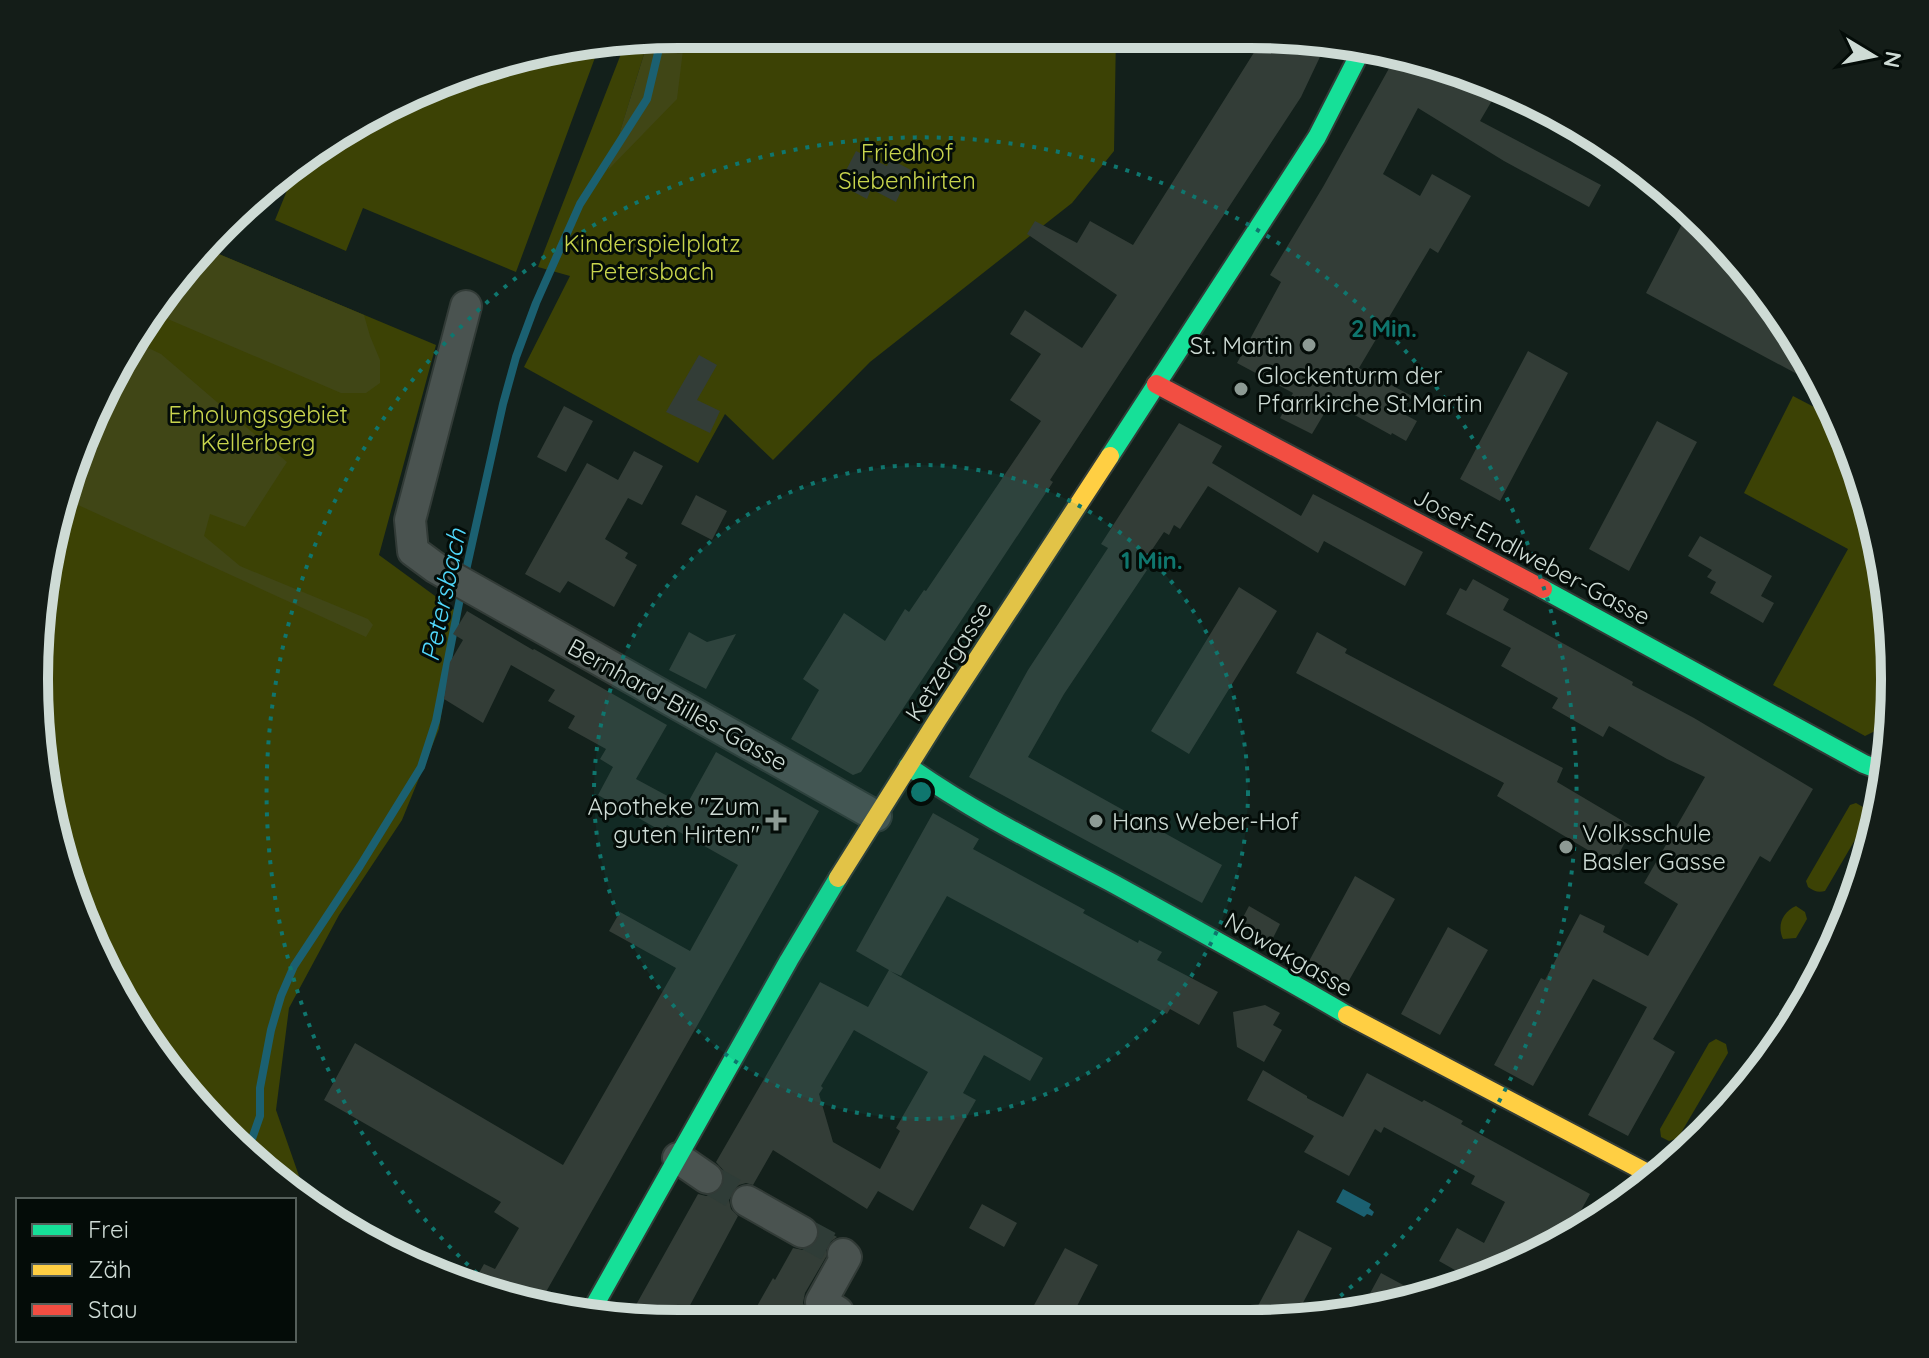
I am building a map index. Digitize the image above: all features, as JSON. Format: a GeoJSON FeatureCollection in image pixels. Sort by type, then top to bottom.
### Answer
{"type":"FeatureCollection","features":[{"type":"Feature","properties":{"kind":"street","name":"Ketzergasse"},"geometry":{"type":"LineString","coordinates":[[595,1305],[789,960],[876,816],[1317,137],[1359,58]]}},
{"type":"Feature","properties":{"kind":"street","name":"Bernhard-Billes-Gasse"},"geometry":{"type":"LineString","coordinates":[[466,306],[410,520],[413,551],[436,568],[876,816]]}},
{"type":"Feature","properties":{"kind":"street","name":"Josef-Endlweber-Gasse"},"geometry":{"type":"LineString","coordinates":[[1156,384],[1875,768]]}},
{"type":"Feature","properties":{"kind":"street","name":"Nowakgasse"},"geometry":{"type":"LineString","coordinates":[[908,766],[996,821],[1641,1174]]}},
{"type":"Feature","properties":{"kind":"street"},"geometry":{"type":"LineString","coordinates":[[678,1158],[707,1178]]}},
{"type":"Feature","properties":{"kind":"street"},"geometry":{"type":"LineString","coordinates":[[747,1201],[802,1232]]}},
{"type":"Feature","properties":{"kind":"street"},"geometry":{"type":"LineString","coordinates":[[835,1310],[821,1302],[846,1257],[843,1254]]}},
{"type":"Feature","properties":{"kind":"green space","name":"Friedhof Siebenhirten"},"geometry":{"type":"Polygon","coordinates":[[[680,48],[1116,48],[1114,151],[1072,203],[870,362],[773,460],[725,414],[698,463],[524,367],[570,276],[538,267],[622,51],[646,49],[609,168],[680,48]]]}},
{"type":"Feature","properties":{"kind":"green space"},"geometry":{"type":"Polygon","coordinates":[[[683,48],[677,99],[608,170],[646,49],[683,48]]]}},
{"type":"Feature","properties":{"kind":"green space"},"geometry":{"type":"Polygon","coordinates":[[[597,53],[516,272],[363,208],[346,251],[275,220],[291,182],[328,154],[400,113],[476,81],[556,60],[597,53]]]}},
{"type":"Feature","properties":{"kind":"green space","name":"Erholungsgebiet Kellerberg"},"geometry":{"type":"Polygon","coordinates":[[[215,252],[436,345],[379,555],[457,612],[439,729],[402,820],[339,915],[289,1008],[276,1110],[302,1185],[233,1125],[178,1063],[154,1030],[113,958],[81,882],[70,842],[60,802],[49,720],[49,638],[53,597],[60,556],[81,476],[113,400],[133,363],[178,295],[215,252]]]}},
{"type":"Feature","properties":{"kind":"green space"},"geometry":{"type":"Polygon","coordinates":[[[215,252],[364,315],[380,360],[380,383],[366,393],[341,393],[162,317],[215,252]]]}},
{"type":"Feature","properties":{"kind":"green space"},"geometry":{"type":"Polygon","coordinates":[[[143,346],[161,354],[287,462],[245,527],[210,514],[204,536],[240,566],[368,619],[373,625],[366,637],[74,503],[96,438],[143,346]]]}},
{"type":"Feature","properties":{"kind":"green space"},"geometry":{"type":"Polygon","coordinates":[[[1793,396],[1821,410],[1848,476],[1869,556],[1880,638],[1879,729],[1865,736],[1773,685],[1848,549],[1744,493],[1793,396]]]}},
{"type":"Feature","properties":{"kind":"green space"},"geometry":{"type":"Polygon","coordinates":[[[1856,803],[1866,812],[1863,826],[1825,891],[1812,890],[1806,881],[1850,805],[1856,803]]]}},
{"type":"Feature","properties":{"kind":"green space"},"geometry":{"type":"Polygon","coordinates":[[[1796,906],[1805,912],[1807,919],[1796,938],[1783,939],[1782,920],[1796,906]]]}},
{"type":"Feature","properties":{"kind":"green space"},"geometry":{"type":"Polygon","coordinates":[[[1716,1039],[1726,1044],[1728,1053],[1678,1138],[1669,1141],[1661,1137],[1660,1129],[1709,1043],[1716,1039]]]}},
{"type":"Feature","properties":{"kind":"water"},"geometry":{"type":"Polygon","coordinates":[[[1343,1189],[1371,1204],[1372,1216],[1367,1214],[1364,1217],[1336,1202],[1343,1189]]]}},
{"type":"Feature","properties":{"kind":"building"},"geometry":{"type":"Polygon","coordinates":[[[1257,48],[1322,52],[1301,97],[1050,480],[1053,482],[861,772],[853,775],[791,739],[819,690],[803,679],[844,613],[885,641],[905,609],[909,612],[926,591],[1041,421],[1010,400],[1041,354],[1010,334],[1025,310],[1082,348],[1117,295],[1027,234],[1035,221],[1077,243],[1090,221],[1133,245],[1257,48]]]}},
{"type":"Feature","properties":{"kind":"building"},"geometry":{"type":"Polygon","coordinates":[[[1391,65],[1453,81],[1494,97],[1480,121],[1601,185],[1589,207],[1504,161],[1418,108],[1383,174],[1420,196],[1432,174],[1471,196],[1438,253],[1430,248],[1359,368],[1412,396],[1402,413],[1417,421],[1406,441],[1331,402],[1312,434],[1280,418],[1293,393],[1237,363],[1281,282],[1270,275],[1391,65]]]}},
{"type":"Feature","properties":{"kind":"building"},"geometry":{"type":"Polygon","coordinates":[[[856,151],[887,166],[890,159],[911,170],[896,202],[871,189],[867,199],[839,184],[856,151]]]}},
{"type":"Feature","properties":{"kind":"building"},"geometry":{"type":"Polygon","coordinates":[[[1682,224],[1696,233],[1751,295],[1775,328],[1804,378],[1646,293],[1682,224]]]}},
{"type":"Feature","properties":{"kind":"building"},"geometry":{"type":"Polygon","coordinates":[[[1528,351],[1568,373],[1500,501],[1460,479],[1528,351]]]}},
{"type":"Feature","properties":{"kind":"building"},"geometry":{"type":"Polygon","coordinates":[[[699,355],[717,365],[697,400],[720,411],[710,433],[666,412],[699,355]]]}},
{"type":"Feature","properties":{"kind":"building"},"geometry":{"type":"Polygon","coordinates":[[[564,406],[593,421],[566,472],[537,457],[564,406]]]}},
{"type":"Feature","properties":{"kind":"building"},"geometry":{"type":"Polygon","coordinates":[[[1657,421],[1697,442],[1629,571],[1589,549],[1657,421]]]}},
{"type":"Feature","properties":{"kind":"building"},"geometry":{"type":"Polygon","coordinates":[[[1179,423],[1222,446],[1212,463],[1301,516],[1313,494],[1423,552],[1405,586],[1324,541],[1318,553],[1208,486],[1180,529],[1174,525],[1169,535],[1164,532],[1141,566],[1147,570],[1064,694],[1028,757],[1222,865],[1202,903],[969,777],[1028,670],[1108,548],[1101,544],[1179,423]]]}},
{"type":"Feature","properties":{"kind":"building"},"geometry":{"type":"Polygon","coordinates":[[[634,451],[663,466],[642,505],[628,498],[605,539],[628,553],[625,558],[637,565],[614,607],[568,581],[560,593],[525,574],[587,463],[618,480],[634,451]]]}},
{"type":"Feature","properties":{"kind":"building"},"geometry":{"type":"Polygon","coordinates":[[[696,495],[727,511],[712,540],[681,524],[696,495]]]}},
{"type":"Feature","properties":{"kind":"building"},"geometry":{"type":"Polygon","coordinates":[[[1700,536],[1772,576],[1761,596],[1774,603],[1763,623],[1710,593],[1716,582],[1707,577],[1712,570],[1688,556],[1700,536]]]}},
{"type":"Feature","properties":{"kind":"building"},"geometry":{"type":"Polygon","coordinates":[[[1473,579],[1509,599],[1503,610],[1633,682],[1632,685],[1813,789],[1770,862],[1760,856],[1653,1039],[1675,1052],[1628,1136],[1588,1115],[1647,1007],[1593,979],[1533,1086],[1494,1065],[1580,914],[1605,926],[1603,932],[1648,956],[1678,904],[1644,883],[1705,777],[1609,726],[1603,737],[1552,708],[1558,698],[1501,666],[1511,648],[1446,614],[1460,588],[1466,591],[1473,579]]]}},
{"type":"Feature","properties":{"kind":"building"},"geometry":{"type":"Polygon","coordinates":[[[1239,587],[1277,611],[1189,754],[1151,731],[1239,587]]]}},
{"type":"Feature","properties":{"kind":"building"},"geometry":{"type":"Polygon","coordinates":[[[467,611],[667,725],[636,779],[686,806],[716,752],[819,811],[544,1295],[477,1277],[484,1264],[495,1269],[519,1228],[494,1212],[501,1202],[324,1100],[355,1043],[563,1165],[676,968],[609,931],[620,912],[690,951],[738,865],[667,825],[663,832],[598,795],[613,767],[600,759],[606,749],[568,728],[575,716],[548,701],[555,690],[511,665],[483,723],[444,699],[450,662],[463,640],[453,634],[467,611]]]}},
{"type":"Feature","properties":{"kind":"building"},"geometry":{"type":"Polygon","coordinates":[[[689,632],[707,642],[736,634],[706,689],[669,670],[689,632]]]}},
{"type":"Feature","properties":{"kind":"building"},"geometry":{"type":"Polygon","coordinates":[[[1317,632],[1347,649],[1345,653],[1563,768],[1557,782],[1633,827],[1613,865],[1497,796],[1504,783],[1296,673],[1317,632]]]}},
{"type":"Feature","properties":{"kind":"building"},"geometry":{"type":"Polygon","coordinates":[[[933,813],[979,839],[973,849],[1085,910],[1083,913],[1138,943],[1139,940],[1162,952],[1157,960],[1218,992],[1199,1025],[1170,1009],[1167,1014],[947,896],[901,976],[890,971],[1043,1058],[1030,1081],[984,1055],[963,1093],[976,1100],[913,1211],[878,1191],[867,1209],[773,1150],[753,1185],[739,1185],[731,1193],[731,1209],[738,1216],[687,1310],[634,1309],[698,1194],[714,1194],[722,1188],[724,1171],[716,1162],[820,982],[868,1007],[889,970],[856,951],[933,813]],[[854,1030],[819,1094],[833,1142],[880,1169],[900,1131],[896,1128],[928,1072],[854,1030]]]}},
{"type":"Feature","properties":{"kind":"building"},"geometry":{"type":"Polygon","coordinates":[[[1355,876],[1395,899],[1347,984],[1308,963],[1355,876]]]}},
{"type":"Feature","properties":{"kind":"building"},"geometry":{"type":"Polygon","coordinates":[[[1249,906],[1280,924],[1271,942],[1239,925],[1249,906]]]}},
{"type":"Feature","properties":{"kind":"building"},"geometry":{"type":"Polygon","coordinates":[[[1448,927],[1488,950],[1440,1035],[1401,1014],[1448,927]]]}},
{"type":"Feature","properties":{"kind":"building"},"geometry":{"type":"Polygon","coordinates":[[[1265,1005],[1280,1013],[1273,1025],[1282,1030],[1264,1062],[1237,1047],[1233,1012],[1265,1005]]]}},
{"type":"Feature","properties":{"kind":"building"},"geometry":{"type":"Polygon","coordinates":[[[1263,1070],[1343,1117],[1367,1073],[1463,1121],[1461,1124],[1590,1194],[1576,1219],[1529,1245],[1461,1274],[1439,1261],[1457,1228],[1484,1243],[1505,1202],[1471,1184],[1475,1176],[1384,1127],[1381,1133],[1375,1129],[1349,1176],[1304,1152],[1314,1136],[1247,1100],[1263,1070]]]}},
{"type":"Feature","properties":{"kind":"building"},"geometry":{"type":"Polygon","coordinates":[[[982,1204],[1017,1223],[1004,1247],[969,1228],[982,1204]]]}},
{"type":"Feature","properties":{"kind":"building"},"geometry":{"type":"Polygon","coordinates":[[[819,1227],[837,1237],[826,1249],[826,1257],[805,1293],[803,1303],[806,1310],[755,1310],[793,1248],[803,1250],[812,1247],[818,1240],[819,1227]]]}},
{"type":"Feature","properties":{"kind":"building"},"geometry":{"type":"Polygon","coordinates":[[[1298,1230],[1332,1248],[1300,1308],[1256,1310],[1298,1230]]]}},
{"type":"Feature","properties":{"kind":"building"},"geometry":{"type":"Polygon","coordinates":[[[1065,1248],[1098,1265],[1075,1310],[1031,1310],[1065,1248]]]}},
{"type":"Feature","properties":{"kind":"building"},"geometry":{"type":"Polygon","coordinates":[[[1381,1273],[1410,1289],[1373,1298],[1367,1299],[1381,1273]]]}},
{"type":"Feature","properties":{"kind":"waterway","name":"Petersbach"},"geometry":{"type":"LineString","coordinates":[[465,575],[516,357],[580,204],[647,99],[659,48]]}},
{"type":"Feature","properties":{"kind":"waterway","name":"Petersbach"},"geometry":{"type":"LineString","coordinates":[[251,1142],[260,1116],[260,1088],[271,1030],[294,966],[421,767],[436,721],[462,588]]}},
{"type":"Feature","properties":{"kind":"tunnel"},"geometry":{"type":"LineString","coordinates":[[707,1178],[747,1201]]}},
{"type":"Feature","properties":{"kind":"tunnel"},"geometry":{"type":"LineString","coordinates":[[802,1232],[843,1254]]}},
{"type":"Feature","properties":{"kind":"traffic: fast"},"geometry":{"type":"LineString","coordinates":[[1110,456],[1317,137],[1358,57]]}},
{"type":"Feature","properties":{"kind":"traffic: fast"},"geometry":{"type":"LineString","coordinates":[[1543,589],[1875,768]]}},
{"type":"Feature","properties":{"kind":"traffic: fast"},"geometry":{"type":"LineString","coordinates":[[908,766],[983,814],[1347,1015]]}},
{"type":"Feature","properties":{"kind":"traffic: fast"},"geometry":{"type":"LineString","coordinates":[[595,1305],[838,878]]}},
{"type":"Feature","properties":{"kind":"traffic: slow"},"geometry":{"type":"LineString","coordinates":[[838,878],[1110,456]]}},
{"type":"Feature","properties":{"kind":"traffic: slow"},"geometry":{"type":"LineString","coordinates":[[1347,1015],[1644,1171]]}},
{"type":"Feature","properties":{"kind":"traffic: jam"},"geometry":{"type":"LineString","coordinates":[[1156,384],[1543,589]]}},
{"type":"Feature","properties":{"kind":"place","name":"St. Martin"},"geometry":{"type":"Point","coordinates":[1309,345]}},
{"type":"Feature","properties":{"kind":"place","name":"Glockenturm der Pfarrkirche St.Martin"},"geometry":{"type":"Point","coordinates":[1241,389]}},
{"type":"Feature","properties":{"kind":"place","name":"Apotheke \"Zum guten Hirten\""},"geometry":{"type":"Point","coordinates":[776,820]}},
{"type":"Feature","properties":{"kind":"place","name":"Hans Weber-Hof"},"geometry":{"type":"Point","coordinates":[1096,821]}},
{"type":"Feature","properties":{"kind":"place","name":"Volksschule Basler Gasse"},"geometry":{"type":"Point","coordinates":[1566,847]}},
{"type":"Feature","properties":{"kind":"park label","name":"Kinderspielplatz Petersbach"},"geometry":{"type":"Point","coordinates":[652,257]}}]}
